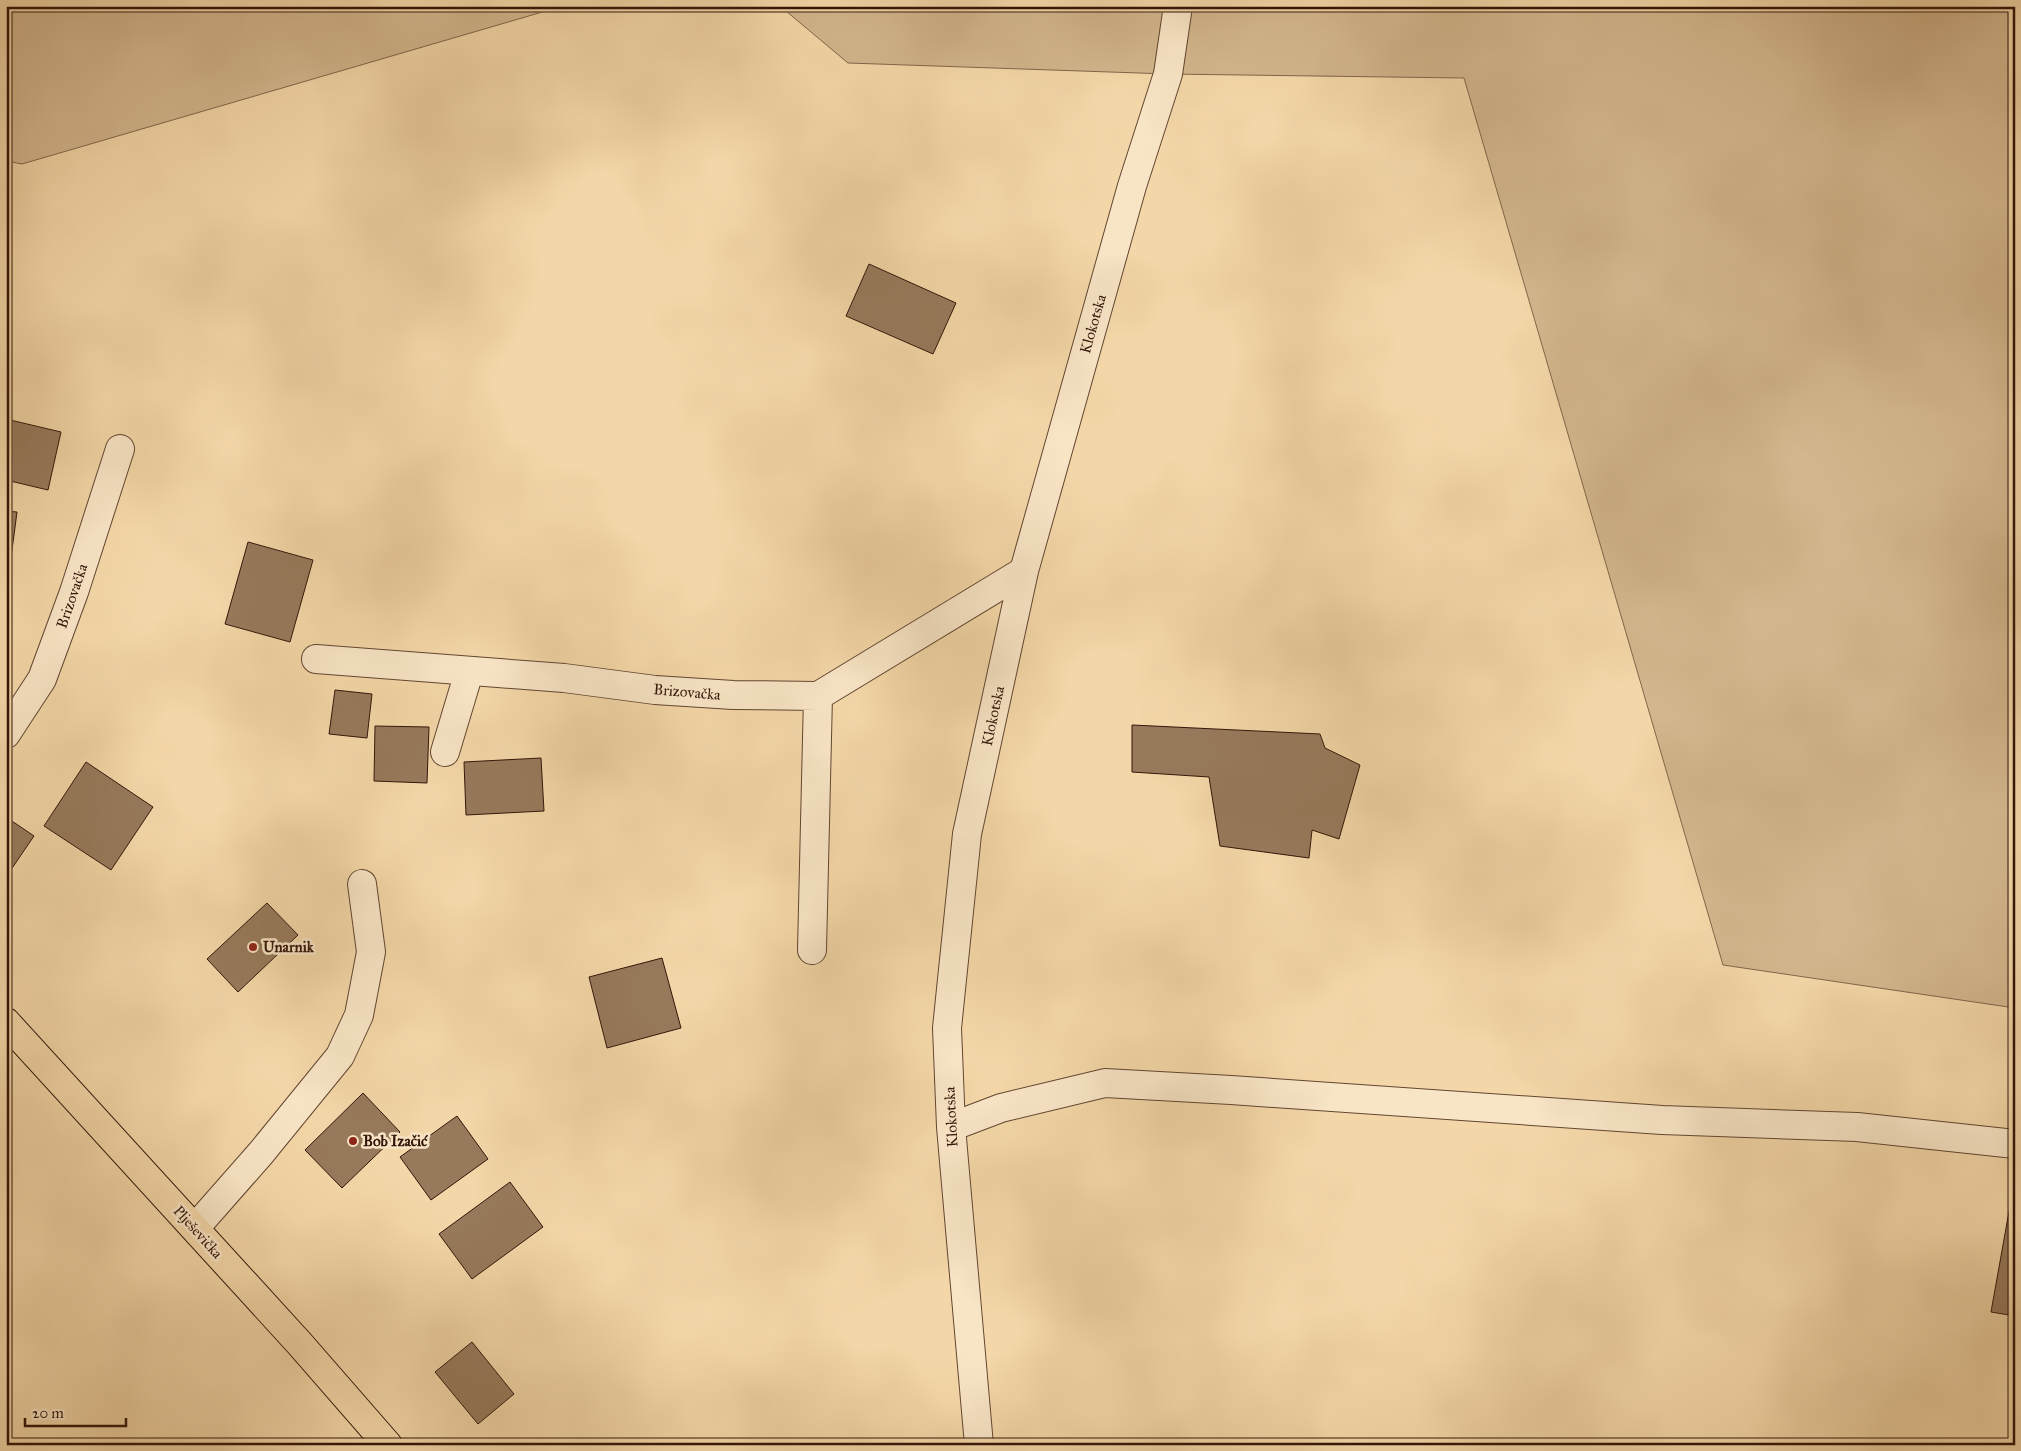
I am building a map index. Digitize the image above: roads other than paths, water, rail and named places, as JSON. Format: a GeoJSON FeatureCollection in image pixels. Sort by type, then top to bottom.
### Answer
{"type":"FeatureCollection","features":[{"type":"Feature","properties":{"kind":"main road","name":"Plješevička"},"geometry":{"type":"LineString","coordinates":[[6,1022],[294,1337],[388,1445]]}},
{"type":"Feature","properties":{"kind":"street","name":"Klokotska"},"geometry":{"type":"LineString","coordinates":[[979,1445],[951,1127],[947,1028],[967,834],[1024,571],[1132,186],[1168,74],[1178,6]]}},
{"type":"Feature","properties":{"kind":"street","name":"Brizovačka"},"geometry":{"type":"LineString","coordinates":[[6,734],[42,679],[74,592],[120,449]]}},
{"type":"Feature","properties":{"kind":"street"},"geometry":{"type":"LineString","coordinates":[[812,950],[818,696],[1024,571]]}},
{"type":"Feature","properties":{"kind":"street","name":"Brizovačka"},"geometry":{"type":"LineString","coordinates":[[316,659],[564,678],[655,690],[724,695],[818,696]]}},
{"type":"Feature","properties":{"kind":"street"},"geometry":{"type":"LineString","coordinates":[[445,752],[469,672]]}},
{"type":"Feature","properties":{"kind":"street"},"geometry":{"type":"LineString","coordinates":[[195,1228],[261,1153],[340,1056],[359,1015],[371,952],[362,884]]}},
{"type":"Feature","properties":{"kind":"street"},"geometry":{"type":"LineString","coordinates":[[951,1127],[1001,1108],[1105,1083],[1241,1090],[1662,1120],[1857,1127],[2015,1144]]}},
{"type":"Feature","properties":{"kind":"place","name":"Unarnik"},"geometry":{"type":"Point","coordinates":[253,947]}},
{"type":"Feature","properties":{"kind":"place","name":"Bob Izačić"},"geometry":{"type":"Point","coordinates":[353,1141]}}]}
